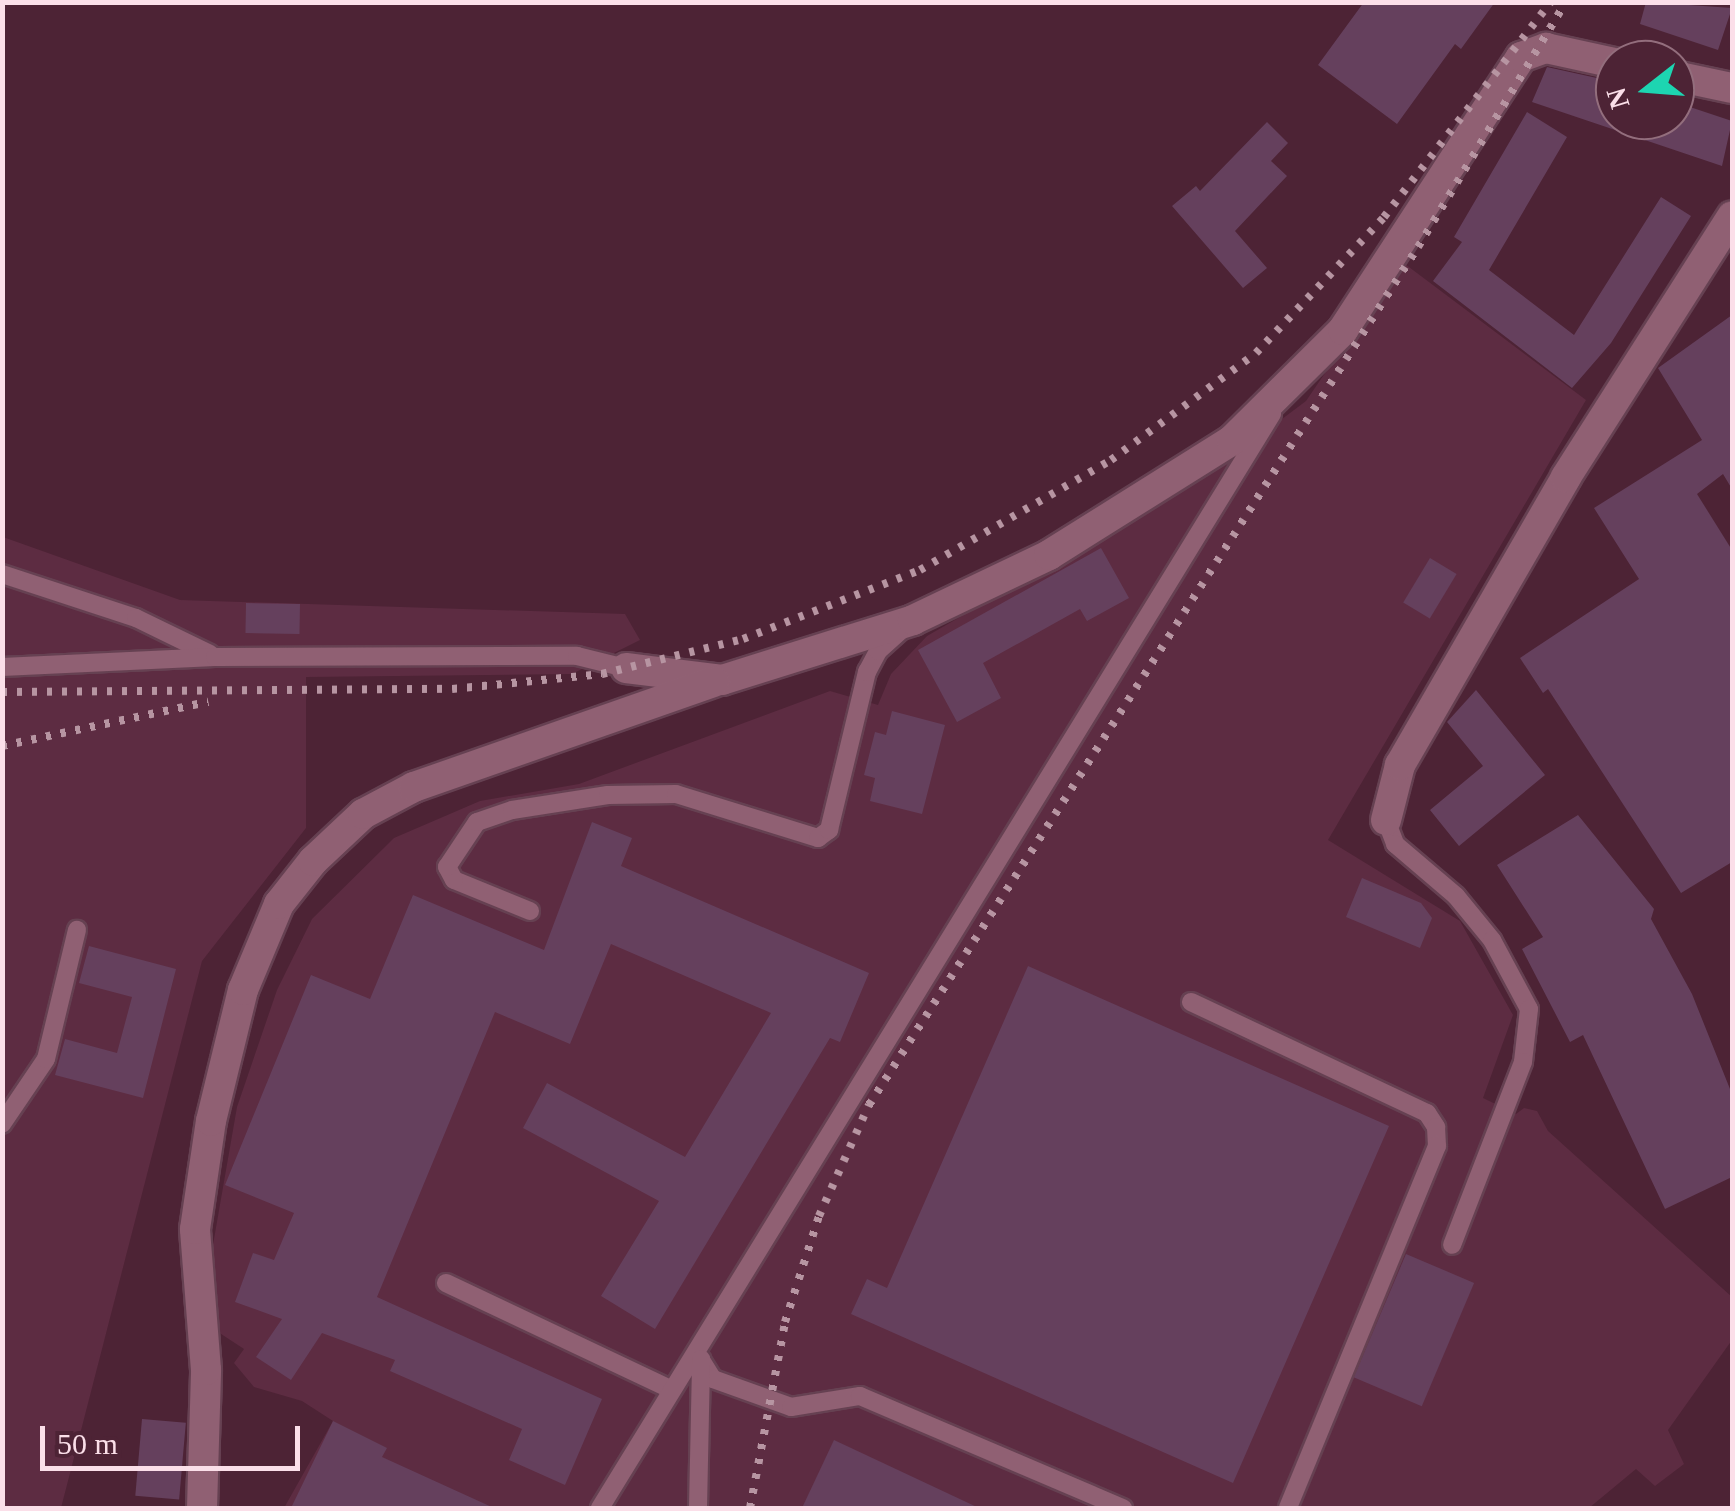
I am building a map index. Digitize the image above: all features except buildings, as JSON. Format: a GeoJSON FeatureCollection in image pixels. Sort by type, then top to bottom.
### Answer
{"type":"FeatureCollection","features":[{"type":"Feature","properties":{"kind":"street"},"geometry":{"type":"LineString","coordinates":[[202,1508],[206,1370],[195,1229],[211,1121],[243,990],[279,904],[313,860],[364,814],[414,787],[722,680],[913,620],[1049,555],[1215,450],[1343,330],[1521,57],[1546,48],[1595,59]]}},
{"type":"Feature","properties":{"kind":"street"},"geometry":{"type":"LineString","coordinates":[[1695,80],[1732,88]]}},
{"type":"Feature","properties":{"kind":"street"},"geometry":{"type":"LineString","coordinates":[[1386,820],[1387,799],[1409,748],[1566,477],[1732,216]]}},
{"type":"Feature","properties":{"kind":"street"},"geometry":{"type":"LineString","coordinates":[[626,668],[722,680]]}},
{"type":"Feature","properties":{"kind":"lane"},"geometry":{"type":"LineString","coordinates":[[600,1508],[672,1390],[702,1350],[1293,380]]}},
{"type":"Feature","properties":{"kind":"lane"},"geometry":{"type":"LineString","coordinates":[[2,574],[136,618],[215,657]]}},
{"type":"Feature","properties":{"kind":"lane"},"geometry":{"type":"LineString","coordinates":[[530,911],[454,880],[447,867],[477,822],[512,810],[608,795],[676,794],[818,838],[829,830],[867,672],[878,650],[913,620]]}},
{"type":"Feature","properties":{"kind":"lane"},"geometry":{"type":"LineString","coordinates":[[2,667],[215,657],[576,656],[626,668]]}},
{"type":"Feature","properties":{"kind":"lane"},"geometry":{"type":"LineString","coordinates":[[1386,820],[1395,844],[1456,896],[1492,940],[1528,1009],[1523,1062],[1452,1244]]}},
{"type":"Feature","properties":{"kind":"lane"},"geometry":{"type":"LineString","coordinates":[[2,1124],[46,1060],[78,930]]}},
{"type":"Feature","properties":{"kind":"lane"},"geometry":{"type":"LineString","coordinates":[[1191,1002],[1426,1113],[1436,1127],[1438,1146],[1288,1508]]}},
{"type":"Feature","properties":{"kind":"lane"},"geometry":{"type":"LineString","coordinates":[[446,1283],[672,1390]]}},
{"type":"Feature","properties":{"kind":"lane"},"geometry":{"type":"LineString","coordinates":[[698,1508],[702,1350]]}},
{"type":"Feature","properties":{"kind":"lane"},"geometry":{"type":"LineString","coordinates":[[702,1350],[713,1379],[792,1407],[860,1396],[1124,1508]]}},
{"type":"Feature","properties":{"kind":"shaded area"},"geometry":{"type":"Polygon","coordinates":[[[1401,261],[1586,400],[1328,840],[1460,921],[1513,1015],[1483,1098],[1516,1114],[1524,1108],[1537,1111],[1548,1131],[1732,1297],[1732,1340],[1668,1430],[1684,1464],[1655,1486],[1636,1469],[1589,1508],[284,1508],[333,1421],[302,1401],[254,1387],[234,1363],[244,1349],[215,1330],[206,1285],[237,1107],[277,990],[312,919],[394,838],[480,801],[579,784],[830,691],[878,705],[891,674],[927,636],[1209,474],[1306,401],[1401,261]]]}},
{"type":"Feature","properties":{"kind":"shaded area"},"geometry":{"type":"Polygon","coordinates":[[[3,537],[180,600],[625,614],[640,640],[572,674],[306,677],[306,828],[202,961],[61,1508],[3,1508],[3,537]]]}},
{"type":"Feature","properties":{"kind":"railway"},"geometry":{"type":"LineString","coordinates":[[2,692],[452,689],[602,674],[743,639],[920,570],[1111,460],[1256,353],[1384,217],[1551,2]]}},
{"type":"Feature","properties":{"kind":"railway"},"geometry":{"type":"LineString","coordinates":[[750,1508],[785,1322],[819,1216],[869,1105],[1418,247],[1566,2]]}},
{"type":"Feature","properties":{"kind":"railway"},"geometry":{"type":"LineString","coordinates":[[2,746],[208,702]]}}]}
